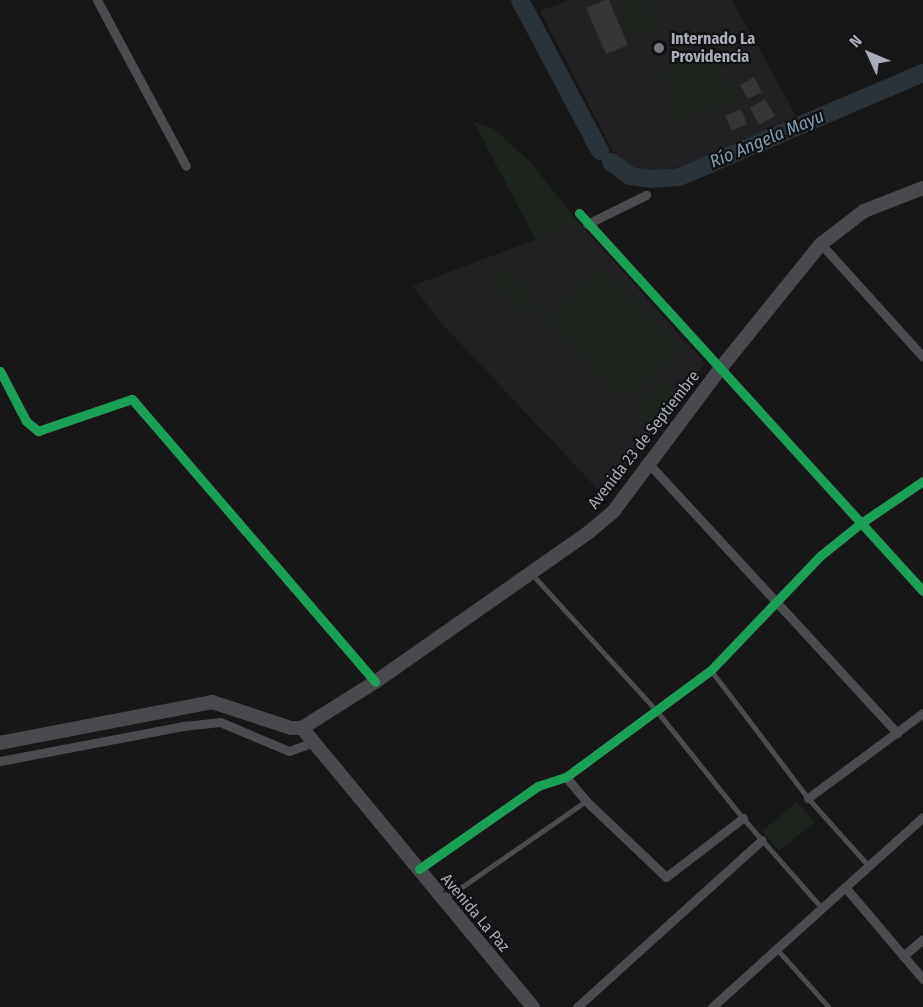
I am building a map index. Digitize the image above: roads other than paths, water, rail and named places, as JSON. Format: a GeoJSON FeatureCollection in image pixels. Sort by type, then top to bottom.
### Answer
{"type":"FeatureCollection","features":[{"type":"Feature","properties":{"kind":"main road","name":"Avenida 23 de Septiembre"},"geometry":{"type":"LineString","coordinates":[[302,728],[375,682],[532,574],[613,512],[720,369],[821,244],[864,211],[923,188]]}},
{"type":"Feature","properties":{"kind":"main road"},"geometry":{"type":"LineString","coordinates":[[0,743],[212,702],[291,728],[302,728]]}},
{"type":"Feature","properties":{"kind":"main road","name":"Avenida La Paz"},"geometry":{"type":"LineString","coordinates":[[302,728],[533,1007]]}},
{"type":"Feature","properties":{"kind":"street"},"geometry":{"type":"LineString","coordinates":[[97,0],[186,166]]}},
{"type":"Feature","properties":{"kind":"street"},"geometry":{"type":"LineString","coordinates":[[587,224],[646,195]]}},
{"type":"Feature","properties":{"kind":"street"},"geometry":{"type":"LineString","coordinates":[[579,213],[923,591]]}},
{"type":"Feature","properties":{"kind":"street"},"geometry":{"type":"LineString","coordinates":[[821,244],[923,357]]}},
{"type":"Feature","properties":{"kind":"street"},"geometry":{"type":"LineString","coordinates":[[0,371],[26,421],[38,431],[132,399],[375,682]]}},
{"type":"Feature","properties":{"kind":"street"},"geometry":{"type":"LineString","coordinates":[[649,464],[897,733]]}},
{"type":"Feature","properties":{"kind":"street"},"geometry":{"type":"LineString","coordinates":[[419,869],[538,786],[566,777],[711,670],[820,556],[861,523],[923,481]]}},
{"type":"Feature","properties":{"kind":"street"},"geometry":{"type":"LineString","coordinates":[[808,798],[923,713]]}},
{"type":"Feature","properties":{"kind":"street"},"geometry":{"type":"LineString","coordinates":[[0,761],[183,726],[220,722],[289,751],[314,742]]}},
{"type":"Feature","properties":{"kind":"street"},"geometry":{"type":"LineString","coordinates":[[566,777],[586,801],[666,878],[743,818]]}},
{"type":"Feature","properties":{"kind":"street"},"geometry":{"type":"LineString","coordinates":[[712,1007],[923,817]]}},
{"type":"Feature","properties":{"kind":"street"},"geometry":{"type":"LineString","coordinates":[[577,1007],[762,840]]}},
{"type":"Feature","properties":{"kind":"street"},"geometry":{"type":"LineString","coordinates":[[845,887],[923,979]]}},
{"type":"Feature","properties":{"kind":"street"},"geometry":{"type":"LineString","coordinates":[[903,956],[923,939]]}},
{"type":"Feature","properties":{"kind":"lane"},"geometry":{"type":"LineString","coordinates":[[532,574],[657,711],[743,818],[822,908]]}},
{"type":"Feature","properties":{"kind":"lane"},"geometry":{"type":"LineString","coordinates":[[711,670],[808,798],[868,866]]}},
{"type":"Feature","properties":{"kind":"lane"},"geometry":{"type":"LineString","coordinates":[[444,899],[586,801]]}},
{"type":"Feature","properties":{"kind":"lane"},"geometry":{"type":"LineString","coordinates":[[777,948],[829,1007]]}},
{"type":"Feature","properties":{"kind":"waterway","name":"Río Angela Mayu"},"geometry":{"type":"LineString","coordinates":[[520,0],[600,151]]}},
{"type":"Feature","properties":{"kind":"waterway","name":"Río Angela Mayu"},"geometry":{"type":"LineString","coordinates":[[611,162],[630,176],[652,179],[679,177],[923,73]]}},
{"type":"Feature","properties":{"kind":"place","name":"Internado La Providencia"},"geometry":{"type":"Point","coordinates":[659,48]}}]}
